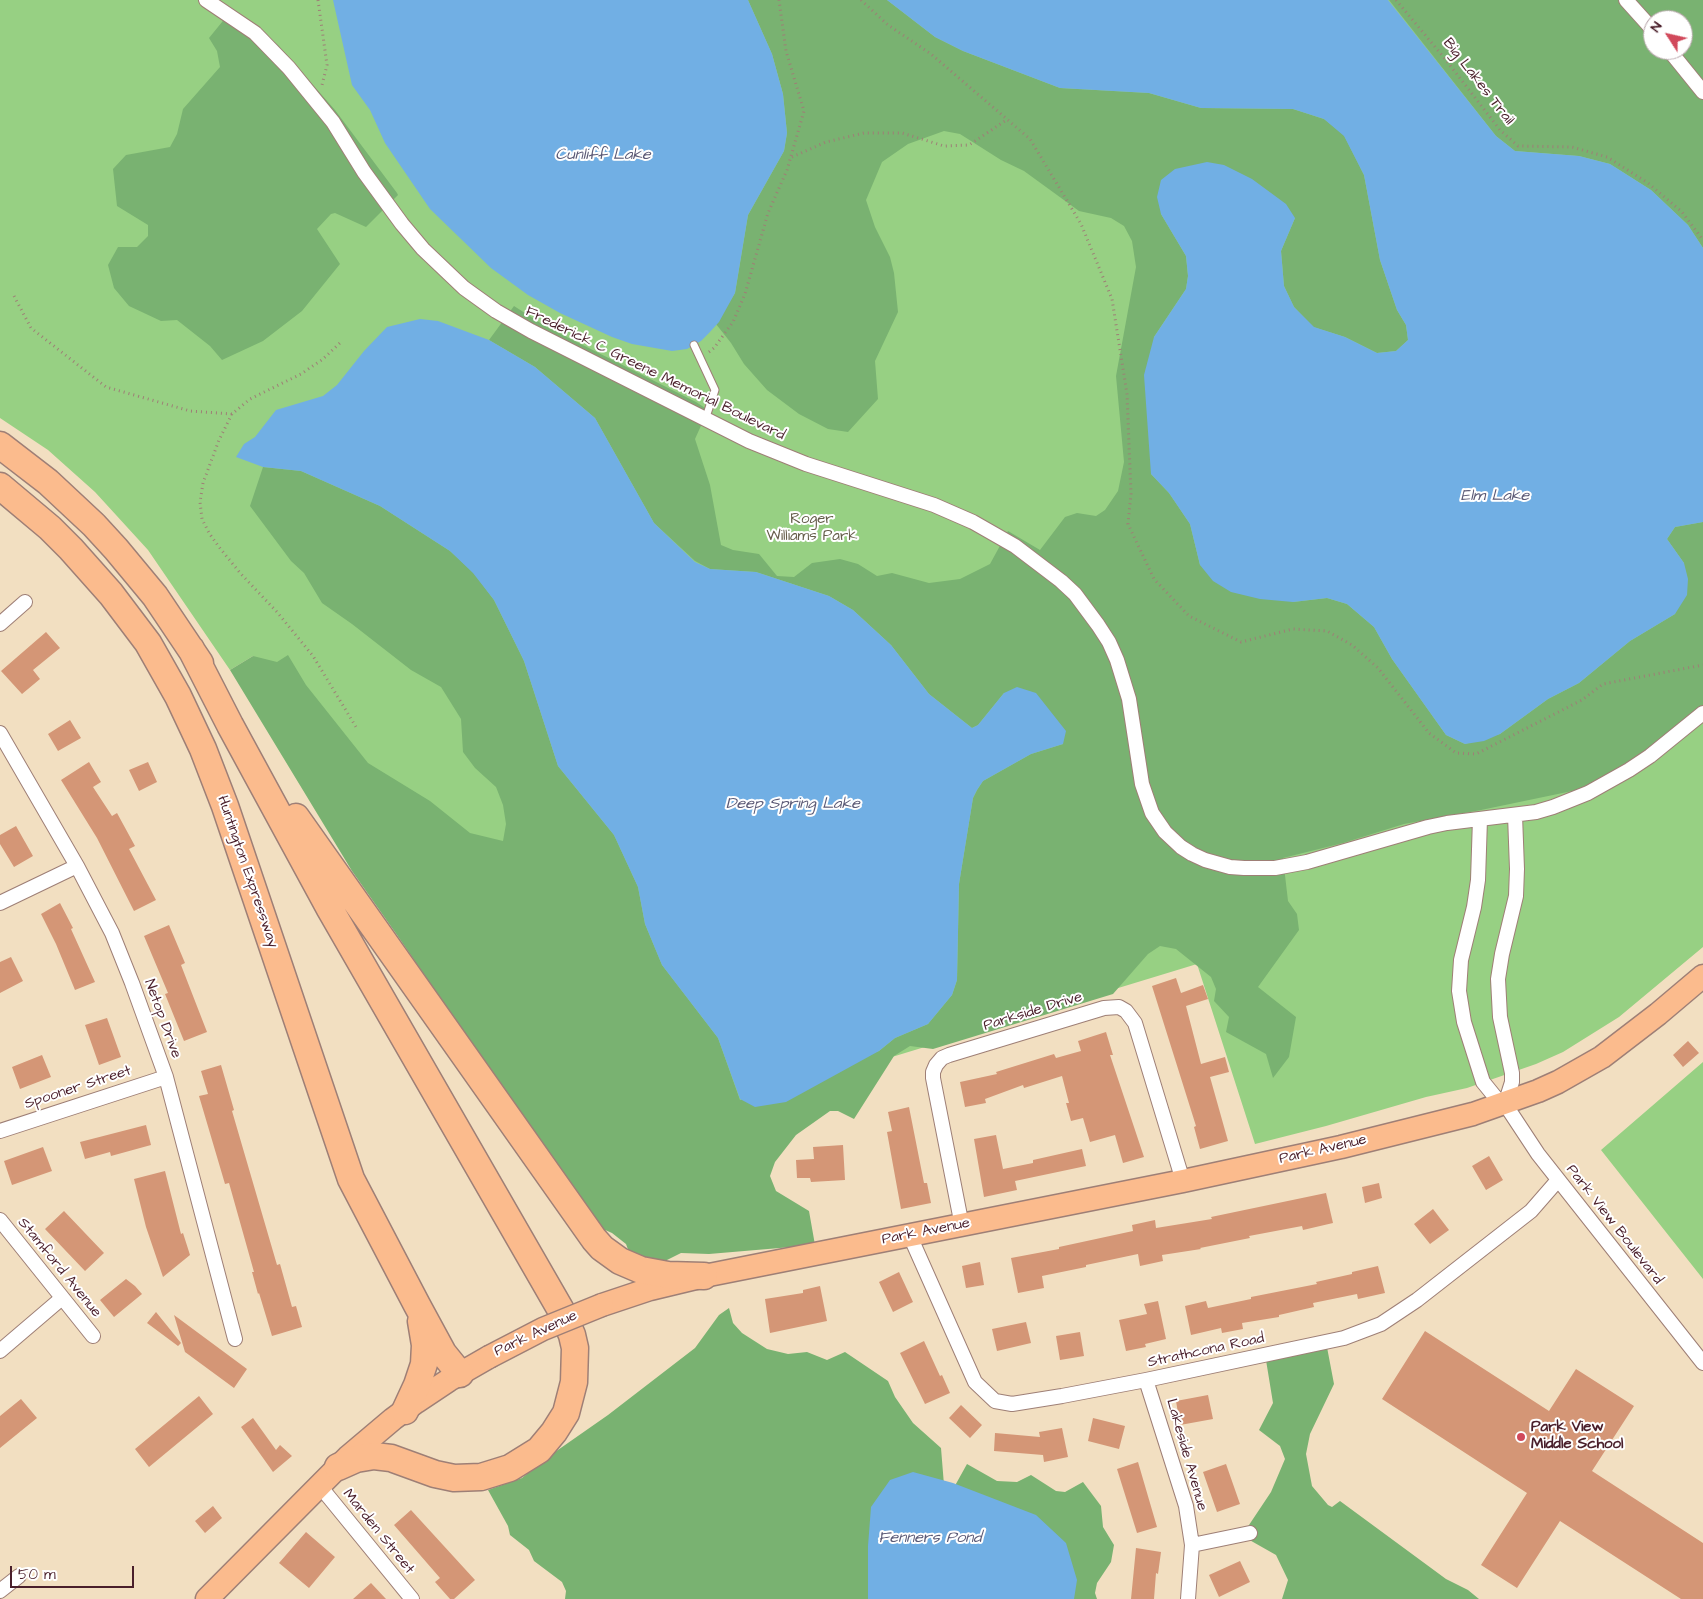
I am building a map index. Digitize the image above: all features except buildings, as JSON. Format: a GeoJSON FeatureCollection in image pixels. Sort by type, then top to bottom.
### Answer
{"type":"FeatureCollection","features":[{"type":"Feature","properties":{"kind":"highway"},"geometry":{"type":"LineString","coordinates":[[0,445],[48,482],[100,531],[144,581],[238,720],[268,774],[292,810],[594,1239],[602,1248],[620,1261],[641,1270],[668,1275],[704,1276]]}},
{"type":"Feature","properties":{"kind":"highway","name":"Huntington Expressway"},"geometry":{"type":"LineString","coordinates":[[0,486],[50,528],[111,594],[148,643],[178,696],[203,749],[225,806],[344,1164],[364,1206],[417,1305]]}},
{"type":"Feature","properties":{"kind":"highway"},"geometry":{"type":"LineString","coordinates":[[191,649],[235,734],[345,935],[557,1301],[568,1324],[575,1348],[574,1382],[566,1413],[554,1432],[538,1450],[510,1468],[481,1477],[454,1478],[434,1474],[391,1458],[374,1456],[356,1459],[338,1467]]}},
{"type":"Feature","properties":{"kind":"highway"},"geometry":{"type":"LineString","coordinates":[[417,1305],[443,1352],[460,1374]]}},
{"type":"Feature","properties":{"kind":"highway"},"geometry":{"type":"LineString","coordinates":[[405,1411],[420,1375],[425,1354],[424,1334],[417,1305]]}},
{"type":"Feature","properties":{"kind":"main road","name":"Park Avenue"},"geometry":{"type":"LineString","coordinates":[[207,1599],[319,1485],[405,1411],[460,1374],[543,1329],[602,1305],[650,1289],[704,1276],[1183,1181],[1341,1147],[1466,1116],[1505,1104],[1558,1082],[1602,1057],[1646,1024],[1703,976]]}},
{"type":"Feature","properties":{"kind":"street","name":"Frederick C Greene Memorial Boulevard"},"geometry":{"type":"LineString","coordinates":[[206,0],[255,33],[289,68],[333,122],[364,172],[402,224],[437,264],[464,288],[496,311],[525,328],[705,420],[779,454],[953,513],[1011,544],[1062,581],[1075,594],[1090,614],[1109,642],[1117,660],[1129,699],[1142,784],[1152,813],[1172,840],[1192,854],[1230,867],[1252,869],[1275,868],[1308,862],[1428,827],[1515,815],[1553,807],[1608,782],[1650,756],[1703,713]]}},
{"type":"Feature","properties":{"kind":"street"},"geometry":{"type":"LineString","coordinates":[[1626,0],[1643,19]]}},
{"type":"Feature","properties":{"kind":"street"},"geometry":{"type":"LineString","coordinates":[[1677,60],[1703,92]]}},
{"type":"Feature","properties":{"kind":"street"},"geometry":{"type":"LineString","coordinates":[[0,624],[25,602]]}},
{"type":"Feature","properties":{"kind":"street","name":"Netop Drive"},"geometry":{"type":"LineString","coordinates":[[0,733],[77,866],[112,934],[142,1008],[166,1078],[235,1339]]}},
{"type":"Feature","properties":{"kind":"street"},"geometry":{"type":"LineString","coordinates":[[1505,1104],[1512,1082],[1512,1073],[1500,1018],[1498,979],[1516,896],[1515,815]]}},
{"type":"Feature","properties":{"kind":"street","name":"Park View Boulevard"},"geometry":{"type":"LineString","coordinates":[[1480,819],[1477,893],[1462,953],[1459,991],[1464,1022],[1483,1082],[1489,1091],[1505,1104],[1524,1136],[1703,1363]]}},
{"type":"Feature","properties":{"kind":"street"},"geometry":{"type":"LineString","coordinates":[[0,902],[77,866]]}},
{"type":"Feature","properties":{"kind":"street","name":"Parkside Drive"},"geometry":{"type":"LineString","coordinates":[[962,1226],[933,1078],[936,1065],[942,1058],[949,1055],[1104,1008],[1119,1007],[1126,1011],[1135,1023],[1183,1181]]}},
{"type":"Feature","properties":{"kind":"street","name":"Spooner Street"},"geometry":{"type":"LineString","coordinates":[[0,1131],[166,1078]]}},
{"type":"Feature","properties":{"kind":"street","name":"Strathcona Road"},"geometry":{"type":"LineString","coordinates":[[910,1236],[975,1382],[995,1401],[1012,1404],[1146,1380],[1344,1338],[1381,1324],[1417,1300],[1531,1211],[1558,1180]]}},
{"type":"Feature","properties":{"kind":"street","name":"Stamford Avenue"},"geometry":{"type":"LineString","coordinates":[[0,1220],[93,1336]]}},
{"type":"Feature","properties":{"kind":"street"},"geometry":{"type":"LineString","coordinates":[[0,1350],[62,1298]]}},
{"type":"Feature","properties":{"kind":"street","name":"Lakeside Avenue"},"geometry":{"type":"LineString","coordinates":[[1146,1380],[1186,1506],[1192,1545],[1188,1599]]}},
{"type":"Feature","properties":{"kind":"street","name":"Marden Street"},"geometry":{"type":"LineString","coordinates":[[319,1485],[412,1599]]}},
{"type":"Feature","properties":{"kind":"street"},"geometry":{"type":"LineString","coordinates":[[1192,1545],[1250,1533]]}},
{"type":"Feature","properties":{"kind":"street"},"geometry":{"type":"LineString","coordinates":[[0,1591],[19,1576]]}},
{"type":"Feature","properties":{"kind":"lane"},"geometry":{"type":"LineString","coordinates":[[694,345],[715,390],[705,420]]}},
{"type":"Feature","properties":{"kind":"path"},"geometry":{"type":"LineString","coordinates":[[315,99],[324,81],[327,64],[318,0]]}},
{"type":"Feature","properties":{"kind":"path"},"geometry":{"type":"LineString","coordinates":[[700,358],[714,348],[733,322],[745,294],[768,213],[792,157],[804,111],[786,51],[779,0]]}},
{"type":"Feature","properties":{"kind":"path"},"geometry":{"type":"LineString","coordinates":[[862,0],[888,25],[931,54],[1030,140],[1080,224],[1112,299],[1127,394],[1131,494],[1128,524],[1154,579],[1189,616],[1241,642],[1293,629],[1327,631],[1352,645],[1378,668],[1429,733],[1456,752],[1476,754],[1582,700],[1603,684],[1703,666]]}},
{"type":"Feature","properties":{"kind":"path","name":"Big Lakes Trail"},"geometry":{"type":"LineString","coordinates":[[1396,0],[1435,46],[1500,130],[1518,146],[1572,147],[1607,157],[1648,183],[1682,212],[1703,240]]}},
{"type":"Feature","properties":{"kind":"path"},"geometry":{"type":"LineString","coordinates":[[792,157],[826,142],[864,133],[902,133],[944,146],[969,145],[1008,119]]}},
{"type":"Feature","properties":{"kind":"path"},"geometry":{"type":"LineString","coordinates":[[14,296],[31,328],[106,387],[190,411],[232,414]]}},
{"type":"Feature","properties":{"kind":"path"},"geometry":{"type":"LineString","coordinates":[[341,342],[323,359],[301,374],[250,399],[232,414],[219,440],[203,483],[200,502],[202,519],[209,533],[241,574],[277,612],[313,656],[356,727]]}},
{"type":"Feature","properties":{"kind":"green space","name":"Roger Williams Park"},"geometry":{"type":"Polygon","coordinates":[[[0,0],[1690,0],[1703,14],[1703,947],[1619,1017],[1563,1052],[1536,1064],[1467,1088],[1426,1097],[1255,1144],[1197,964],[846,1071],[712,1140],[253,656],[230,670],[148,550],[95,492],[48,450],[0,418],[0,0]]]}},
{"type":"Feature","properties":{"kind":"green space"},"geometry":{"type":"Polygon","coordinates":[[[748,0],[887,0],[935,37],[963,51],[1060,88],[1149,93],[1201,108],[1293,109],[1324,119],[1344,135],[1364,175],[1380,260],[1397,310],[1406,325],[1408,340],[1396,351],[1377,353],[1345,337],[1313,327],[1294,307],[1284,286],[1281,251],[1295,218],[1161,214],[1186,256],[1188,276],[1186,289],[1154,337],[1151,474],[1169,493],[1190,524],[1200,565],[1293,602],[1327,598],[1347,604],[1374,627],[1392,659],[1446,735],[1465,744],[1500,734],[1548,699],[1579,683],[1630,641],[1675,614],[1684,563],[1667,539],[1675,527],[1703,522],[1703,712],[1624,768],[1577,790],[1404,824],[1343,843],[1283,858],[1288,901],[1297,914],[1299,930],[1258,987],[1296,1017],[1289,1057],[1273,1078],[1266,1054],[1226,1032],[1229,1017],[1214,1001],[1216,989],[1211,977],[1176,949],[1160,946],[1148,954],[1113,994],[933,1049],[910,1046],[894,1056],[854,1119],[838,1111],[830,1111],[796,1135],[775,1162],[770,1176],[776,1191],[809,1211],[815,1245],[709,1254],[681,1253],[661,1263],[630,1255],[626,1244],[612,1233],[596,1226],[352,871],[230,670],[253,656],[277,662],[288,655],[306,685],[368,763],[430,801],[470,833],[503,841],[506,824],[503,805],[496,787],[475,768],[463,752],[461,719],[441,687],[411,670],[322,603],[304,573],[291,561],[250,506],[263,467],[301,471],[380,506],[450,551],[473,572],[494,600],[524,661],[558,766],[614,835],[638,887],[645,924],[662,965],[718,1038],[740,1100],[879,1051],[895,1038],[928,1024],[952,995],[957,980],[959,884],[973,798],[983,781],[1031,754],[1063,744],[1004,693],[978,725],[972,728],[929,694],[891,645],[853,610],[829,596],[756,572],[710,569],[695,561],[654,523],[595,418],[535,367],[489,340],[514,306],[545,326],[696,402],[708,410],[695,439],[710,485],[721,545],[733,550],[759,554],[777,576],[794,577],[812,563],[840,559],[858,564],[877,576],[892,573],[929,583],[960,579],[990,564],[1008,531],[1040,550],[1065,517],[1077,513],[1096,516],[1105,510],[1118,491],[1124,462],[1116,376],[1136,267],[1132,241],[1124,226],[1111,218],[1079,211],[1024,171],[1001,160],[960,134],[944,131],[908,144],[882,162],[866,200],[875,227],[890,257],[894,273],[898,312],[875,361],[878,399],[848,432],[828,429],[799,414],[767,390],[744,364],[716,324],[735,293],[748,215],[784,151],[787,133],[783,94],[772,54],[748,0]]]}},
{"type":"Feature","properties":{"kind":"green space"},"geometry":{"type":"Polygon","coordinates":[[[1389,0],[1703,0],[1703,248],[1688,225],[1651,190],[1610,164],[1579,156],[1515,151],[1496,136],[1389,0]]]}},
{"type":"Feature","properties":{"kind":"green space"},"geometry":{"type":"Polygon","coordinates":[[[231,11],[239,14],[278,45],[335,110],[398,195],[366,227],[335,213],[331,214],[317,229],[340,264],[302,311],[263,341],[222,360],[210,346],[177,320],[161,321],[129,306],[114,288],[108,265],[118,247],[137,247],[148,236],[148,225],[117,206],[113,169],[126,155],[170,147],[177,134],[183,109],[220,67],[217,51],[209,38],[231,11]]]}},
{"type":"Feature","properties":{"kind":"green space"},"geometry":{"type":"Polygon","coordinates":[[[1703,1062],[1703,1279],[1601,1150],[1703,1062]]]}},
{"type":"Feature","properties":{"kind":"green space"},"geometry":{"type":"Polygon","coordinates":[[[729,1308],[733,1323],[742,1333],[767,1349],[788,1354],[807,1352],[827,1360],[845,1352],[888,1381],[895,1397],[913,1423],[941,1448],[944,1485],[869,1599],[565,1599],[566,1591],[562,1582],[534,1561],[529,1550],[510,1535],[508,1526],[488,1490],[522,1478],[545,1459],[608,1415],[695,1348],[719,1315],[729,1308]]]}},
{"type":"Feature","properties":{"kind":"green space"},"geometry":{"type":"Polygon","coordinates":[[[1326,1342],[1334,1384],[1310,1434],[1306,1454],[1312,1486],[1328,1505],[1332,1507],[1340,1501],[1446,1579],[1468,1590],[1479,1599],[1282,1599],[1288,1580],[1276,1555],[1241,1537],[1271,1492],[1285,1459],[1280,1446],[1259,1430],[1273,1403],[1265,1354],[1326,1342]]]}},
{"type":"Feature","properties":{"kind":"green space"},"geometry":{"type":"Polygon","coordinates":[[[967,1464],[997,1481],[1017,1482],[1031,1475],[1056,1491],[1065,1492],[1083,1482],[1101,1506],[1103,1527],[1114,1545],[1111,1562],[1097,1583],[1095,1593],[1097,1599],[1064,1599],[952,1491],[967,1464]]]}},
{"type":"Feature","properties":{"kind":"water","name":"Cunliff Lake"},"geometry":{"type":"Polygon","coordinates":[[[333,0],[748,0],[772,54],[783,94],[787,133],[784,151],[748,215],[735,293],[719,322],[701,341],[687,349],[672,351],[632,344],[560,313],[528,295],[491,268],[430,209],[385,143],[370,110],[352,85],[333,0]]]}},
{"type":"Feature","properties":{"kind":"water","name":"Elm Lake"},"geometry":{"type":"Polygon","coordinates":[[[887,0],[1388,0],[1496,136],[1515,151],[1579,156],[1610,164],[1651,190],[1688,225],[1703,248],[1703,522],[1675,527],[1667,539],[1684,563],[1688,579],[1687,595],[1675,614],[1630,641],[1579,683],[1548,699],[1500,734],[1484,741],[1465,744],[1446,735],[1392,659],[1374,627],[1347,604],[1327,598],[1293,602],[1260,599],[1231,592],[1213,581],[1200,565],[1190,524],[1169,493],[1151,474],[1144,375],[1154,337],[1186,289],[1188,276],[1186,256],[1161,214],[1157,197],[1161,180],[1175,169],[1207,162],[1224,165],[1252,179],[1286,204],[1295,218],[1281,251],[1284,286],[1294,307],[1314,327],[1345,337],[1377,353],[1396,351],[1408,340],[1406,325],[1397,310],[1380,260],[1364,175],[1344,136],[1324,119],[1293,109],[1201,108],[1149,93],[1060,88],[963,51],[935,37],[887,0]]]}},
{"type":"Feature","properties":{"kind":"water","name":"Deep Spring Lake"},"geometry":{"type":"Polygon","coordinates":[[[420,319],[438,321],[489,340],[535,367],[595,418],[654,523],[695,562],[710,569],[756,572],[829,596],[853,610],[891,645],[929,694],[972,728],[978,725],[1004,693],[1017,687],[1036,693],[1066,731],[1063,744],[1031,754],[983,781],[973,798],[959,884],[957,980],[952,995],[928,1024],[895,1038],[879,1051],[786,1102],[755,1107],[740,1099],[718,1038],[662,965],[645,924],[638,887],[614,835],[558,766],[524,661],[494,600],[473,573],[450,551],[380,506],[301,471],[263,467],[236,457],[244,444],[255,437],[276,410],[323,396],[337,385],[364,351],[387,327],[420,319]]]}},
{"type":"Feature","properties":{"kind":"water","name":"Fenners Pond"},"geometry":{"type":"Polygon","coordinates":[[[913,1472],[953,1483],[1036,1515],[1066,1543],[1077,1580],[1074,1599],[868,1599],[868,1546],[871,1507],[890,1480],[913,1472]]]}},
{"type":"Feature","properties":{"kind":"place","name":"Park View Middle School"},"geometry":{"type":"Point","coordinates":[1521,1437]}}]}
